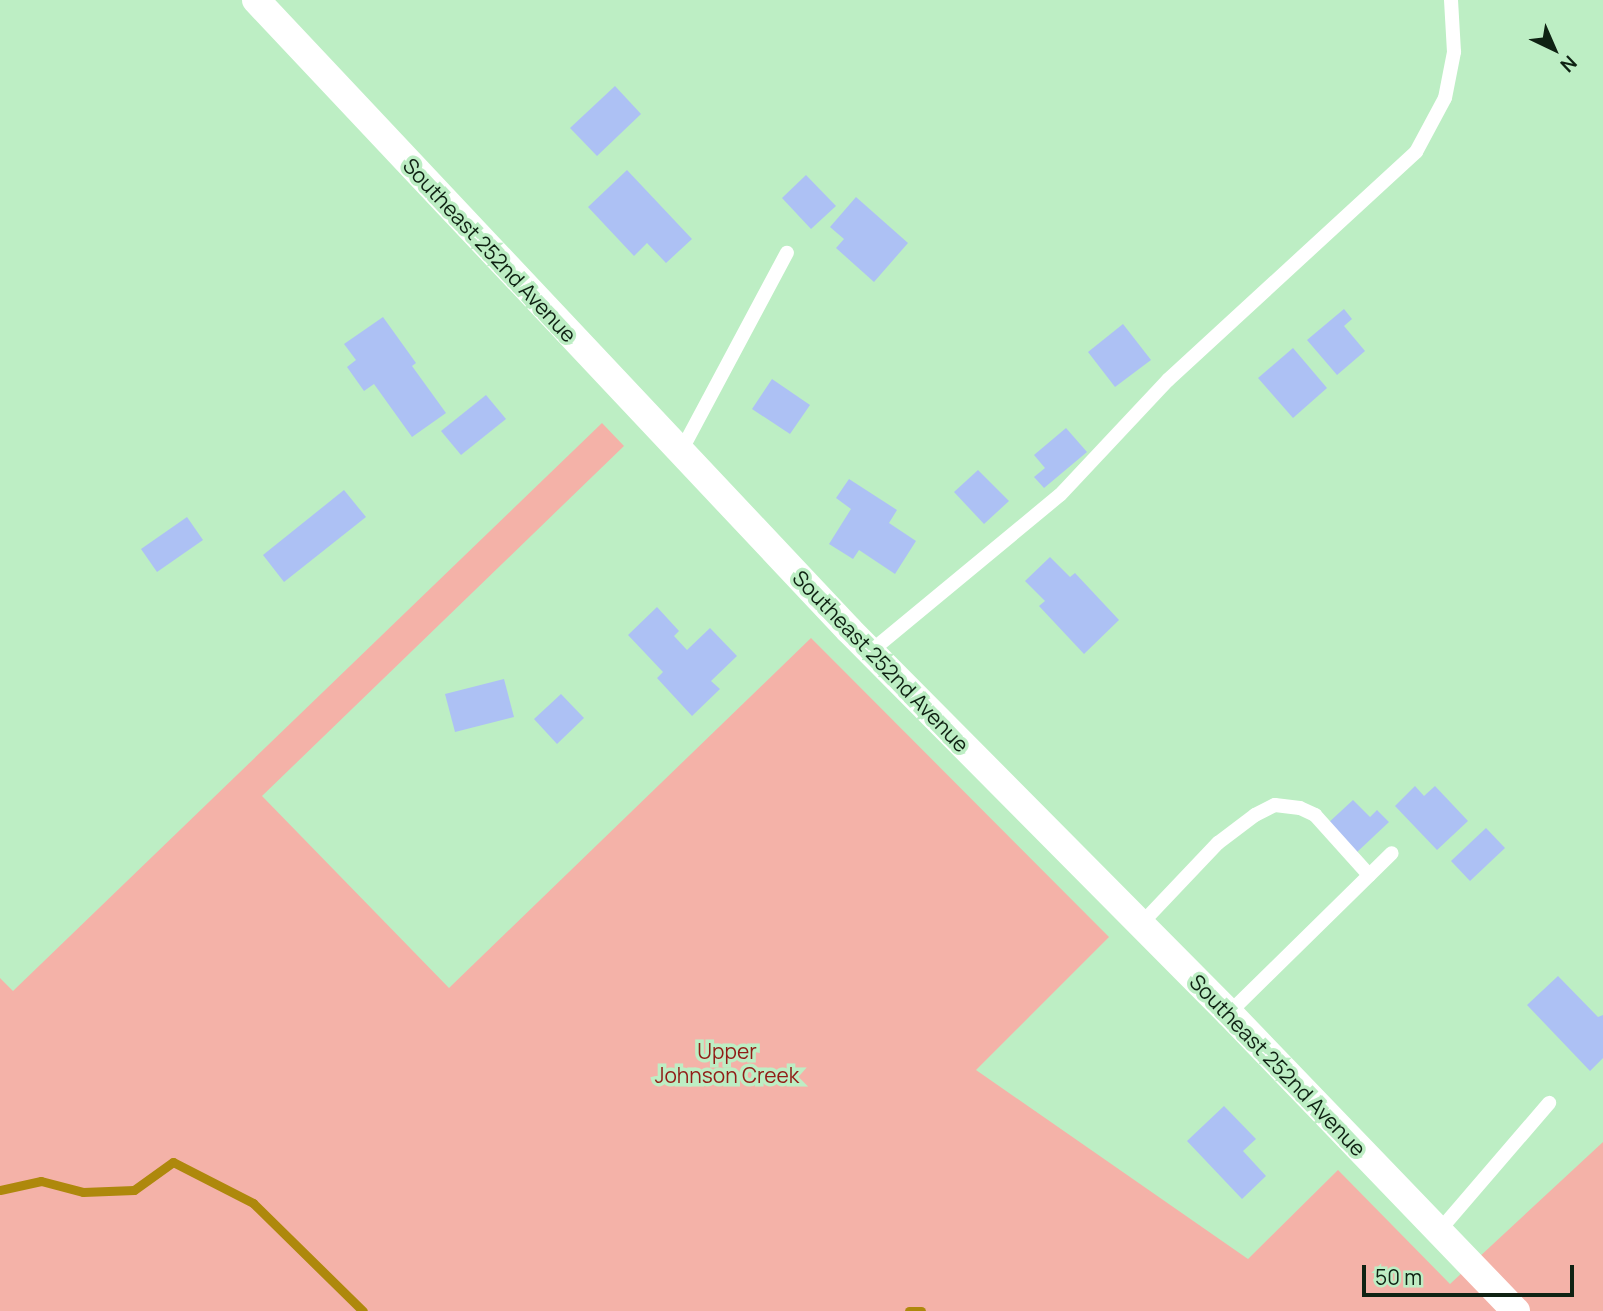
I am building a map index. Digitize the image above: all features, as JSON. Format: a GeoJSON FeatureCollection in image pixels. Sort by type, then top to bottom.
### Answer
{"type":"FeatureCollection","features":[{"type":"Feature","properties":{"kind":"street","name":"Southeast 252nd Avenue"},"geometry":{"type":"LineString","coordinates":[[256,0],[870,652],[1229,1013],[1516,1311]]}},
{"type":"Feature","properties":{"kind":"lane"},"geometry":{"type":"LineString","coordinates":[[870,652],[1060,495],[1168,380],[1416,152],[1445,98],[1454,52],[1451,0]]}},
{"type":"Feature","properties":{"kind":"lane"},"geometry":{"type":"LineString","coordinates":[[680,453],[787,253]]}},
{"type":"Feature","properties":{"kind":"lane"},"geometry":{"type":"LineString","coordinates":[[1140,924],[1217,843],[1255,815],[1275,805],[1300,808],[1315,815],[1369,875]]}},
{"type":"Feature","properties":{"kind":"lane"},"geometry":{"type":"LineString","coordinates":[[1229,1013],[1392,853]]}},
{"type":"Feature","properties":{"kind":"lane"},"geometry":{"type":"LineString","coordinates":[[1439,1231],[1549,1103]]}},
{"type":"Feature","properties":{"kind":"green space","name":"Upper Johnson Creek"},"geometry":{"type":"Polygon","coordinates":[[[602,423],[624,446],[262,796],[449,988],[811,638],[1109,937],[976,1070],[1248,1259],[1338,1170],[1450,1284],[1603,1142],[1603,1311],[0,1311],[0,978],[13,991],[602,423]]]}},
{"type":"Feature","properties":{"kind":"building"},"geometry":{"type":"Polygon","coordinates":[[[615,86],[641,114],[597,156],[570,128],[615,86]]]}},
{"type":"Feature","properties":{"kind":"building"},"geometry":{"type":"Polygon","coordinates":[[[627,170],[692,239],[666,263],[647,243],[634,256],[588,207],[627,170]]]}},
{"type":"Feature","properties":{"kind":"building"},"geometry":{"type":"Polygon","coordinates":[[[806,175],[836,206],[811,229],[782,198],[806,175]]]}},
{"type":"Feature","properties":{"kind":"building"},"geometry":{"type":"Polygon","coordinates":[[[856,197],[908,243],[874,282],[836,248],[844,239],[830,227],[856,197]]]}},
{"type":"Feature","properties":{"kind":"building"},"geometry":{"type":"Polygon","coordinates":[[[1344,309],[1352,319],[1344,326],[1365,351],[1337,375],[1307,340],[1344,309]]]}},
{"type":"Feature","properties":{"kind":"building"},"geometry":{"type":"Polygon","coordinates":[[[383,317],[416,363],[412,366],[446,413],[412,437],[374,384],[364,391],[347,367],[356,360],[344,344],[383,317]]]}},
{"type":"Feature","properties":{"kind":"building"},"geometry":{"type":"Polygon","coordinates":[[[1123,324],[1151,360],[1115,387],[1088,352],[1123,324]]]}},
{"type":"Feature","properties":{"kind":"building"},"geometry":{"type":"Polygon","coordinates":[[[1293,348],[1327,388],[1293,418],[1258,378],[1293,348]]]}},
{"type":"Feature","properties":{"kind":"building"},"geometry":{"type":"Polygon","coordinates":[[[772,379],[810,405],[790,434],[752,409],[772,379]]]}},
{"type":"Feature","properties":{"kind":"building"},"geometry":{"type":"Polygon","coordinates":[[[486,395],[506,419],[461,455],[441,431],[486,395]]]}},
{"type":"Feature","properties":{"kind":"building"},"geometry":{"type":"Polygon","coordinates":[[[1066,428],[1087,452],[1044,488],[1034,477],[1045,468],[1034,455],[1066,428]]]}},
{"type":"Feature","properties":{"kind":"building"},"geometry":{"type":"Polygon","coordinates":[[[978,470],[1009,501],[984,524],[954,492],[978,470]]]}},
{"type":"Feature","properties":{"kind":"building"},"geometry":{"type":"Polygon","coordinates":[[[849,479],[897,510],[889,523],[916,541],[895,574],[859,550],[853,559],[829,544],[851,509],[836,498],[849,479]]]}},
{"type":"Feature","properties":{"kind":"building"},"geometry":{"type":"Polygon","coordinates":[[[344,490],[366,517],[284,582],[263,555],[344,490]]]}},
{"type":"Feature","properties":{"kind":"building"},"geometry":{"type":"Polygon","coordinates":[[[187,517],[203,540],[157,572],[141,549],[187,517]]]}},
{"type":"Feature","properties":{"kind":"building"},"geometry":{"type":"Polygon","coordinates":[[[1050,557],[1070,577],[1075,573],[1119,620],[1084,654],[1039,606],[1045,601],[1025,581],[1050,557]]]}},
{"type":"Feature","properties":{"kind":"building"},"geometry":{"type":"Polygon","coordinates":[[[657,607],[679,631],[674,636],[687,650],[710,628],[737,656],[711,681],[720,689],[692,716],[657,678],[663,672],[628,635],[657,607]]]}},
{"type":"Feature","properties":{"kind":"building"},"geometry":{"type":"Polygon","coordinates":[[[504,679],[514,717],[455,732],[445,694],[504,679]]]}},
{"type":"Feature","properties":{"kind":"building"},"geometry":{"type":"Polygon","coordinates":[[[561,694],[584,718],[557,744],[534,719],[561,694]]]}},
{"type":"Feature","properties":{"kind":"building"},"geometry":{"type":"Polygon","coordinates":[[[1415,786],[1424,796],[1435,786],[1468,821],[1437,850],[1395,806],[1415,786]]]}},
{"type":"Feature","properties":{"kind":"building"},"geometry":{"type":"Polygon","coordinates":[[[1353,800],[1370,817],[1377,810],[1389,822],[1355,854],[1327,824],[1353,800]]]}},
{"type":"Feature","properties":{"kind":"building"},"geometry":{"type":"Polygon","coordinates":[[[1486,828],[1505,848],[1470,881],[1451,861],[1486,828]]]}},
{"type":"Feature","properties":{"kind":"building"},"geometry":{"type":"Polygon","coordinates":[[[1558,976],[1598,1017],[1603,1015],[1603,1058],[1590,1071],[1527,1005],[1558,976]]]}},
{"type":"Feature","properties":{"kind":"building"},"geometry":{"type":"Polygon","coordinates":[[[1224,1106],[1256,1139],[1243,1151],[1266,1176],[1242,1199],[1187,1141],[1224,1106]]]}},
{"type":"Feature","properties":{"kind":"waterway"},"geometry":{"type":"LineString","coordinates":[[0,1190],[41,1181],[83,1192],[134,1190],[173,1162],[253,1203],[363,1311]]}},
{"type":"Feature","properties":{"kind":"waterway"},"geometry":{"type":"LineString","coordinates":[[909,1311],[921,1311]]}}]}
